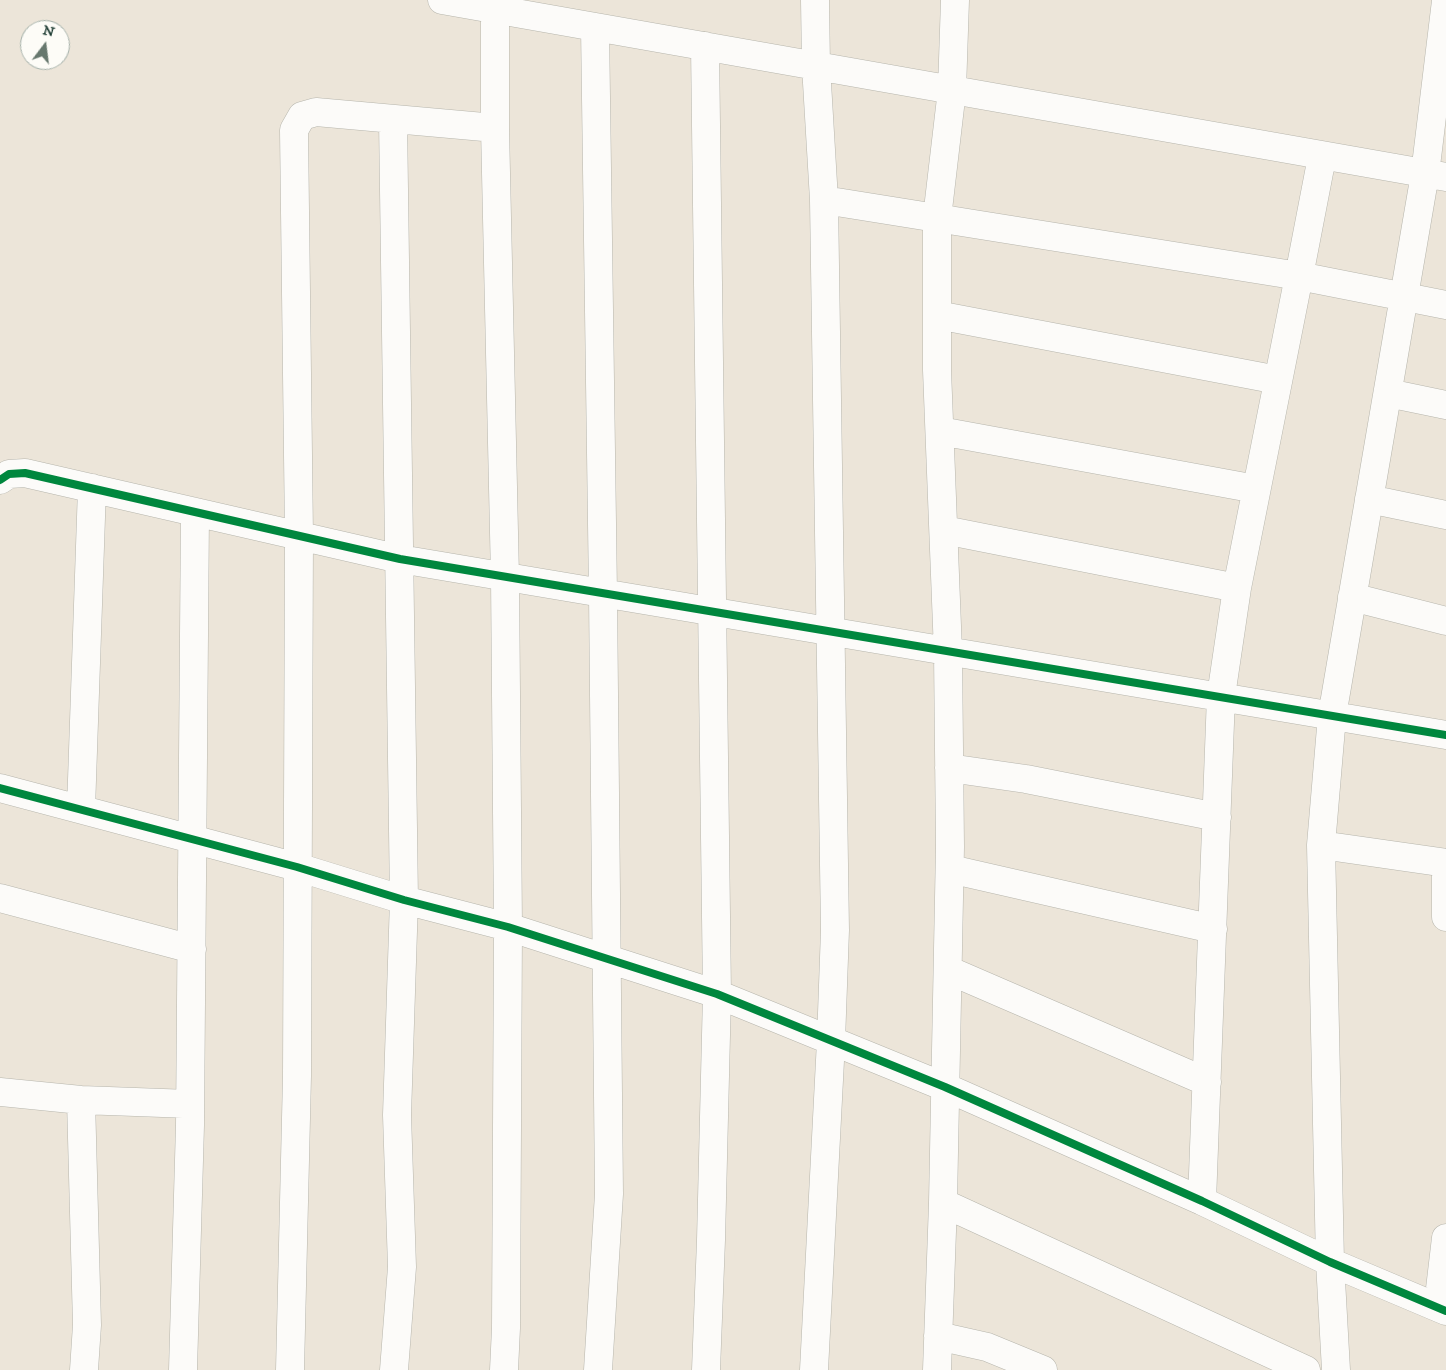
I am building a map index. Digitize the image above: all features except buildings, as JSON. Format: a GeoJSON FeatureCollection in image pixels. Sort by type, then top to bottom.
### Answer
{"type":"FeatureCollection","features":[{"type":"Feature","properties":{"kind":"street"},"geometry":{"type":"LineString","coordinates":[[442,0],[1436,176]]}},
{"type":"Feature","properties":{"kind":"street"},"geometry":{"type":"LineString","coordinates":[[814,1370],[835,930],[824,200],[816,66],[815,0]]}},
{"type":"Feature","properties":{"kind":"street"},"geometry":{"type":"LineString","coordinates":[[937,1370],[943,1203],[950,869],[950,768],[937,315],[937,218],[952,90],[955,0]]}},
{"type":"Feature","properties":{"kind":"street"},"geometry":{"type":"LineString","coordinates":[[1336,1370],[1330,1262],[1321,845],[1332,716],[1352,597],[1404,297],[1436,176],[1446,1]]}},
{"type":"Feature","properties":{"kind":"street"},"geometry":{"type":"LineString","coordinates":[[495,9],[495,128],[505,576],[508,927],[504,1370]]}},
{"type":"Feature","properties":{"kind":"street"},"geometry":{"type":"LineString","coordinates":[[595,27],[609,1194],[598,1370]]}},
{"type":"Feature","properties":{"kind":"street"},"geometry":{"type":"LineString","coordinates":[[705,46],[717,994],[706,1370]]}},
{"type":"Feature","properties":{"kind":"street"},"geometry":{"type":"LineString","coordinates":[[290,1370],[297,1076],[300,536],[294,130],[302,116],[316,112],[495,128]]}},
{"type":"Feature","properties":{"kind":"street"},"geometry":{"type":"LineString","coordinates":[[392,119],[404,900],[397,1115],[402,1267],[394,1370]]}},
{"type":"Feature","properties":{"kind":"street"},"geometry":{"type":"LineString","coordinates":[[1202,1201],[1221,696],[1237,588],[1322,157]]}},
{"type":"Feature","properties":{"kind":"street"},"geometry":{"type":"LineString","coordinates":[[824,200],[1299,276],[1446,305]]}},
{"type":"Feature","properties":{"kind":"street"},"geometry":{"type":"LineString","coordinates":[[937,315],[1278,380]]}},
{"type":"Feature","properties":{"kind":"street"},"geometry":{"type":"LineString","coordinates":[[1388,393],[1446,405]]}},
{"type":"Feature","properties":{"kind":"street"},"geometry":{"type":"LineString","coordinates":[[940,431],[1256,490]]}},
{"type":"Feature","properties":{"kind":"street"},"geometry":{"type":"LineString","coordinates":[[0,480],[10,474],[25,472],[400,559],[1446,735]]}},
{"type":"Feature","properties":{"kind":"street"},"geometry":{"type":"LineString","coordinates":[[81,809],[92,488]]}},
{"type":"Feature","properties":{"kind":"street"},"geometry":{"type":"LineString","coordinates":[[1369,499],[1446,515]]}},
{"type":"Feature","properties":{"kind":"street"},"geometry":{"type":"LineString","coordinates":[[183,1370],[190,1104],[195,512]]}},
{"type":"Feature","properties":{"kind":"street"},"geometry":{"type":"LineString","coordinates":[[944,530],[1237,588]]}},
{"type":"Feature","properties":{"kind":"street"},"geometry":{"type":"LineString","coordinates":[[1352,597],[1446,620]]}},
{"type":"Feature","properties":{"kind":"street"},"geometry":{"type":"LineString","coordinates":[[950,768],[1026,779],[1217,818]]}},
{"type":"Feature","properties":{"kind":"street"},"geometry":{"type":"LineString","coordinates":[[0,788],[298,867],[404,900],[508,927],[717,994],[945,1087],[1202,1201],[1330,1262],[1441,1309],[1446,1238]]}},
{"type":"Feature","properties":{"kind":"street"},"geometry":{"type":"LineString","coordinates":[[1321,845],[1446,863],[1446,917]]}},
{"type":"Feature","properties":{"kind":"street"},"geometry":{"type":"LineString","coordinates":[[950,869],[1213,929]]}},
{"type":"Feature","properties":{"kind":"street"},"geometry":{"type":"LineString","coordinates":[[0,898],[192,949]]}},
{"type":"Feature","properties":{"kind":"street"},"geometry":{"type":"LineString","coordinates":[[948,970],[1207,1082]]}},
{"type":"Feature","properties":{"kind":"street"},"geometry":{"type":"LineString","coordinates":[[0,1092],[81,1100],[190,1104]]}},
{"type":"Feature","properties":{"kind":"street"},"geometry":{"type":"LineString","coordinates":[[81,1100],[87,1325],[84,1370]]}},
{"type":"Feature","properties":{"kind":"street"},"geometry":{"type":"LineString","coordinates":[[943,1203],[1306,1370]]}},
{"type":"Feature","properties":{"kind":"street"},"geometry":{"type":"LineString","coordinates":[[938,1336],[987,1347],[1043,1370]]}},
{"type":"Feature","properties":{"kind":"cycle path"},"geometry":{"type":"LineString","coordinates":[[0,480],[9,474],[25,473],[400,559],[1446,735]]}},
{"type":"Feature","properties":{"kind":"cycle path"},"geometry":{"type":"LineString","coordinates":[[0,788],[297,867],[404,900],[508,927],[717,994],[945,1087],[1202,1201],[1330,1262],[1446,1311]]}}]}
